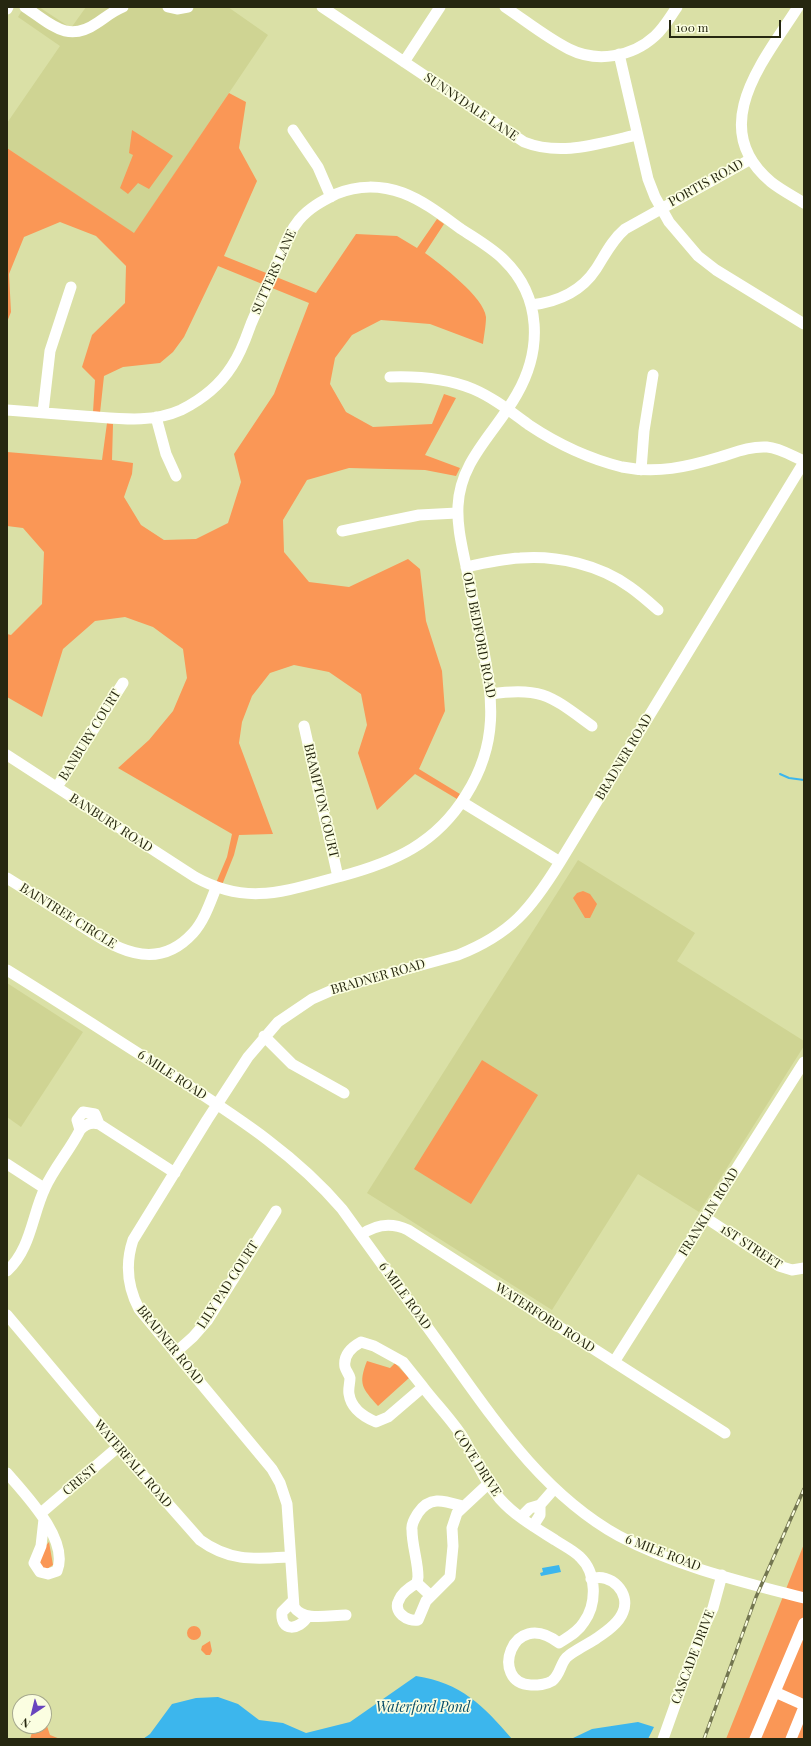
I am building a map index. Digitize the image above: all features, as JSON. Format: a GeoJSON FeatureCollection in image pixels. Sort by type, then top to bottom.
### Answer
{"type":"FeatureCollection","features":[{"type":"Feature","properties":{"kind":"street"},"geometry":{"type":"LineString","coordinates":[[25,7],[67,33],[76,33],[86,30],[110,13],[123,7]]}},
{"type":"Feature","properties":{"kind":"street"},"geometry":{"type":"LineString","coordinates":[[168,7],[177,9],[188,7]]}},
{"type":"Feature","properties":{"kind":"street","name":"SUNNYDALE LANE"},"geometry":{"type":"LineString","coordinates":[[322,7],[514,137],[534,146],[551,150],[567,150],[637,135]]}},
{"type":"Feature","properties":{"kind":"street"},"geometry":{"type":"LineString","coordinates":[[404,62],[440,7]]}},
{"type":"Feature","properties":{"kind":"street"},"geometry":{"type":"LineString","coordinates":[[505,7],[569,49],[594,56],[619,54],[644,45],[664,26],[677,7]]}},
{"type":"Feature","properties":{"kind":"street","name":"PORTIS ROAD"},"geometry":{"type":"LineString","coordinates":[[531,305],[554,301],[576,290],[592,275],[620,234],[631,225],[751,159],[744,143],[741,127],[745,95],[758,71],[798,7]]}},
{"type":"Feature","properties":{"kind":"street"},"geometry":{"type":"LineString","coordinates":[[619,54],[648,179],[669,222],[685,242],[708,265],[804,324]]}},
{"type":"Feature","properties":{"kind":"street"},"geometry":{"type":"LineString","coordinates":[[293,130],[318,167],[331,197]]}},
{"type":"Feature","properties":{"kind":"street"},"geometry":{"type":"LineString","coordinates":[[751,159],[770,182],[804,203]]}},
{"type":"Feature","properties":{"kind":"street","name":"SUTTERS LANE"},"geometry":{"type":"LineString","coordinates":[[7,410],[128,419],[156,417],[174,413],[194,403],[212,389],[226,375],[238,356],[291,231],[308,210],[331,197],[350,189],[372,187],[395,190],[417,199],[503,259],[520,280],[531,305]]}},
{"type":"Feature","properties":{"kind":"street"},"geometry":{"type":"LineString","coordinates":[[43,412],[50,351],[71,287]]}},
{"type":"Feature","properties":{"kind":"street","name":"OLD BEDFORD ROAD"},"geometry":{"type":"LineString","coordinates":[[216,888],[239,893],[267,894],[381,865],[409,852],[440,828],[462,802],[477,776],[487,750],[492,720],[491,694],[459,536],[458,513],[460,492],[468,465],[475,452],[508,409],[524,381],[532,354],[535,329],[531,305]]}},
{"type":"Feature","properties":{"kind":"street"},"geometry":{"type":"LineString","coordinates":[[641,470],[644,432],[653,375]]}},
{"type":"Feature","properties":{"kind":"street"},"geometry":{"type":"LineString","coordinates":[[390,377],[418,376],[449,381],[473,390],[508,409],[541,432],[570,447],[608,463],[641,470],[682,468],[758,447],[777,449],[804,461]]}},
{"type":"Feature","properties":{"kind":"street"},"geometry":{"type":"LineString","coordinates":[[156,417],[166,454],[176,476]]}},
{"type":"Feature","properties":{"kind":"street","name":"BRADNER ROAD"},"geometry":{"type":"LineString","coordinates":[[292,1602],[287,1504],[284,1491],[277,1476],[139,1309],[130,1287],[128,1270],[129,1255],[133,1240],[248,1057],[264,1036],[293,1010],[326,992],[348,984],[458,955],[488,941],[510,926],[528,908],[542,890],[560,862],[804,461]]}},
{"type":"Feature","properties":{"kind":"street"},"geometry":{"type":"LineString","coordinates":[[342,531],[419,515],[458,513]]}},
{"type":"Feature","properties":{"kind":"street"},"geometry":{"type":"LineString","coordinates":[[466,567],[520,558],[543,558],[569,561],[599,570],[621,581],[658,610]]}},
{"type":"Feature","properties":{"kind":"street","name":"BANBURY COURT"},"geometry":{"type":"LineString","coordinates":[[57,788],[123,683]]}},
{"type":"Feature","properties":{"kind":"street"},"geometry":{"type":"LineString","coordinates":[[491,694],[515,691],[542,694],[563,705],[592,726]]}},
{"type":"Feature","properties":{"kind":"street","name":"BRAMPTON COURT"},"geometry":{"type":"LineString","coordinates":[[304,726],[338,877]]}},
{"type":"Feature","properties":{"kind":"street","name":"BANBURY ROAD"},"geometry":{"type":"LineString","coordinates":[[7,755],[195,877],[216,888]]}},
{"type":"Feature","properties":{"kind":"street"},"geometry":{"type":"LineString","coordinates":[[462,802],[560,862]]}},
{"type":"Feature","properties":{"kind":"street","name":"BAINTREE CIRCLE"},"geometry":{"type":"LineString","coordinates":[[7,878],[107,942],[125,951],[144,954],[169,950],[189,938],[203,918],[216,888]]}},
{"type":"Feature","properties":{"kind":"street","name":"6 MILE ROAD"},"geometry":{"type":"LineString","coordinates":[[7,970],[218,1105],[271,1142],[298,1164],[329,1194],[361,1235],[513,1444],[554,1489],[597,1522],[634,1543],[658,1554],[722,1575],[804,1598]]}},
{"type":"Feature","properties":{"kind":"street"},"geometry":{"type":"LineString","coordinates":[[264,1036],[292,1064],[344,1093]]}},
{"type":"Feature","properties":{"kind":"street","name":"FRANKLIN ROAD"},"geometry":{"type":"LineString","coordinates":[[614,1362],[804,1062]]}},
{"type":"Feature","properties":{"kind":"street"},"geometry":{"type":"LineString","coordinates":[[7,1271],[17,1259],[26,1242],[44,1188],[80,1130],[88,1124],[99,1124],[175,1173]]}},
{"type":"Feature","properties":{"kind":"street"},"geometry":{"type":"LineString","coordinates":[[7,1164],[44,1188]]}},
{"type":"Feature","properties":{"kind":"street","name":"LILY PAD COURT"},"geometry":{"type":"LineString","coordinates":[[175,1353],[193,1337],[207,1321],[276,1211]]}},
{"type":"Feature","properties":{"kind":"street","name":"1ST STREET"},"geometry":{"type":"LineString","coordinates":[[706,1218],[786,1270],[801,1269]]}},
{"type":"Feature","properties":{"kind":"street","name":"WATERFORD ROAD"},"geometry":{"type":"LineString","coordinates":[[361,1235],[374,1227],[385,1224],[408,1230],[725,1433]]}},
{"type":"Feature","properties":{"kind":"street","name":"WATERFALL ROAD"},"geometry":{"type":"LineString","coordinates":[[7,1315],[192,1533],[208,1546],[225,1554],[239,1558],[290,1557]]}},
{"type":"Feature","properties":{"kind":"street","name":"COVE DRIVE"},"geometry":{"type":"LineString","coordinates":[[423,1387],[388,1417],[376,1422],[364,1417],[354,1406],[349,1394],[350,1377],[345,1367],[347,1354],[353,1346],[361,1342],[374,1346],[403,1362],[423,1387],[463,1438],[488,1484],[501,1500],[533,1526],[581,1558],[591,1579],[594,1596],[590,1611],[584,1623],[575,1633],[559,1643]]}},
{"type":"Feature","properties":{"kind":"street","name":"CREST"},"geometry":{"type":"LineString","coordinates":[[7,1472],[42,1516],[118,1447]]}},
{"type":"Feature","properties":{"kind":"street"},"geometry":{"type":"LineString","coordinates":[[417,1583],[406,1591],[398,1600],[397,1605],[401,1613],[412,1621],[418,1620],[426,1601],[450,1576],[453,1546],[452,1528],[457,1513],[462,1506],[488,1484]]}},
{"type":"Feature","properties":{"kind":"street"},"geometry":{"type":"LineString","coordinates":[[521,1517],[530,1508],[540,1505],[554,1489]]}},
{"type":"Feature","properties":{"kind":"street"},"geometry":{"type":"LineString","coordinates":[[417,1583],[418,1567],[411,1530],[414,1518],[422,1507],[434,1500],[440,1499],[462,1506]]}},
{"type":"Feature","properties":{"kind":"street"},"geometry":{"type":"LineString","coordinates":[[533,1526],[540,1515],[540,1505]]}},
{"type":"Feature","properties":{"kind":"street","name":"CASCADE DRIVE"},"geometry":{"type":"LineString","coordinates":[[663,1739],[699,1638],[713,1608],[722,1575]]}},
{"type":"Feature","properties":{"kind":"street"},"geometry":{"type":"LineString","coordinates":[[566,1658],[559,1643],[552,1638],[541,1634],[530,1633],[519,1637],[512,1646],[507,1659],[509,1670],[513,1677],[526,1685],[540,1685],[552,1681],[559,1674],[566,1658],[611,1628],[623,1613],[625,1601],[621,1589],[609,1579],[603,1577],[591,1579]]}},
{"type":"Feature","properties":{"kind":"street"},"geometry":{"type":"LineString","coordinates":[[417,1583],[431,1596]]}},
{"type":"Feature","properties":{"kind":"street"},"geometry":{"type":"LineString","coordinates":[[308,1616],[304,1622],[296,1628],[290,1628],[281,1618],[282,1612],[292,1602],[296,1610],[308,1616],[346,1615]]}},
{"type":"Feature","properties":{"kind":"street"},"geometry":{"type":"LineString","coordinates":[[755,1739],[804,1623]]}},
{"type":"Feature","properties":{"kind":"street"},"geometry":{"type":"LineString","coordinates":[[775,1692],[804,1706],[791,1739]]}},
{"type":"Feature","properties":{"kind":"shaded area"},"geometry":{"type":"Polygon","coordinates":[[[24,7],[39,7],[71,28],[86,7],[228,7],[268,35],[134,234],[7,148],[7,123],[60,46],[18,17],[24,7]]]}},
{"type":"Feature","properties":{"kind":"shaded area"},"geometry":{"type":"Polygon","coordinates":[[[229,93],[246,102],[239,148],[257,181],[224,256],[316,293],[356,234],[397,236],[417,248],[437,219],[444,224],[425,253],[470,291],[478,300],[486,317],[483,344],[430,324],[381,320],[352,335],[335,358],[330,384],[346,412],[373,427],[432,424],[444,394],[456,398],[425,455],[460,468],[456,476],[425,470],[349,468],[307,480],[283,520],[284,552],[309,582],[349,587],[408,559],[420,569],[426,621],[442,671],[445,711],[419,769],[460,794],[457,799],[415,774],[377,810],[358,753],[367,725],[361,694],[329,672],[294,665],[270,673],[252,696],[242,722],[239,743],[273,834],[239,835],[234,855],[222,885],[216,883],[227,857],[232,834],[118,768],[149,740],[173,711],[187,678],[183,649],[153,627],[125,617],[95,621],[63,649],[42,717],[7,697],[7,634],[11,635],[42,604],[44,552],[23,528],[7,526],[7,452],[102,460],[107,423],[113,424],[112,460],[133,463],[132,474],[124,497],[141,525],[164,540],[196,539],[228,523],[241,482],[234,454],[274,394],[309,303],[218,266],[184,337],[173,352],[160,363],[123,367],[104,376],[100,413],[93,412],[95,380],[82,367],[92,335],[125,303],[126,266],[96,236],[60,222],[24,237],[9,274],[11,312],[7,322],[7,148],[134,233],[229,93]]]}},
{"type":"Feature","properties":{"kind":"shaded area"},"geometry":{"type":"Polygon","coordinates":[[[132,130],[173,156],[149,189],[138,183],[128,194],[120,188],[133,155],[129,153],[132,130]]]}},
{"type":"Feature","properties":{"kind":"shaded area"},"geometry":{"type":"Polygon","coordinates":[[[578,860],[695,933],[677,961],[804,1041],[804,1046],[699,1212],[638,1174],[552,1310],[367,1193],[578,860]]]}},
{"type":"Feature","properties":{"kind":"shaded area"},"geometry":{"type":"Polygon","coordinates":[[[583,891],[590,894],[597,904],[590,918],[585,918],[573,898],[577,893],[583,891]]]}},
{"type":"Feature","properties":{"kind":"shaded area"},"geometry":{"type":"Polygon","coordinates":[[[7,983],[83,1032],[21,1127],[7,1117],[7,983]]]}},
{"type":"Feature","properties":{"kind":"shaded area"},"geometry":{"type":"Polygon","coordinates":[[[482,1060],[538,1095],[471,1204],[414,1169],[482,1060]]]}},
{"type":"Feature","properties":{"kind":"shaded area"},"geometry":{"type":"Polygon","coordinates":[[[367,1361],[390,1368],[395,1363],[409,1378],[378,1406],[368,1395],[362,1381],[367,1361]]]}},
{"type":"Feature","properties":{"kind":"shaded area"},"geometry":{"type":"Polygon","coordinates":[[[49,1542],[53,1565],[47,1569],[42,1568],[40,1561],[43,1550],[49,1542]]]}},
{"type":"Feature","properties":{"kind":"shaded area"},"geometry":{"type":"Polygon","coordinates":[[[804,1544],[804,1739],[726,1739],[804,1544]]]}},
{"type":"Feature","properties":{"kind":"shaded area"},"geometry":{"type":"Polygon","coordinates":[[[194,1626],[199,1628],[201,1633],[199,1638],[194,1640],[189,1638],[187,1633],[189,1628],[194,1626]]]}},
{"type":"Feature","properties":{"kind":"shaded area"},"geometry":{"type":"Polygon","coordinates":[[[210,1641],[212,1651],[210,1655],[206,1655],[201,1650],[202,1646],[210,1641]]]}},
{"type":"Feature","properties":{"kind":"shaded area"},"geometry":{"type":"Polygon","coordinates":[[[32,1734],[50,1734],[60,1739],[30,1739],[32,1734]]]}},
{"type":"Feature","properties":{"kind":"water"},"geometry":{"type":"Polygon","coordinates":[[[559,1565],[561,1572],[541,1576],[540,1573],[543,1572],[542,1568],[559,1565]]]}},
{"type":"Feature","properties":{"kind":"water","name":"Waterford Pond"},"geometry":{"type":"Polygon","coordinates":[[[416,1676],[432,1679],[446,1684],[470,1697],[491,1716],[512,1739],[143,1739],[150,1734],[172,1704],[196,1698],[218,1697],[238,1704],[259,1720],[283,1723],[306,1733],[350,1722],[416,1676]]]}},
{"type":"Feature","properties":{"kind":"water"},"geometry":{"type":"Polygon","coordinates":[[[638,1722],[654,1727],[648,1739],[571,1739],[592,1729],[638,1722]]]}},
{"type":"Feature","properties":{"kind":"waterway"},"geometry":{"type":"LineString","coordinates":[[780,774],[789,778],[804,780]]}},
{"type":"Feature","properties":{"kind":"railway"},"geometry":{"type":"LineString","coordinates":[[704,1739],[756,1597],[804,1489]]}}]}
